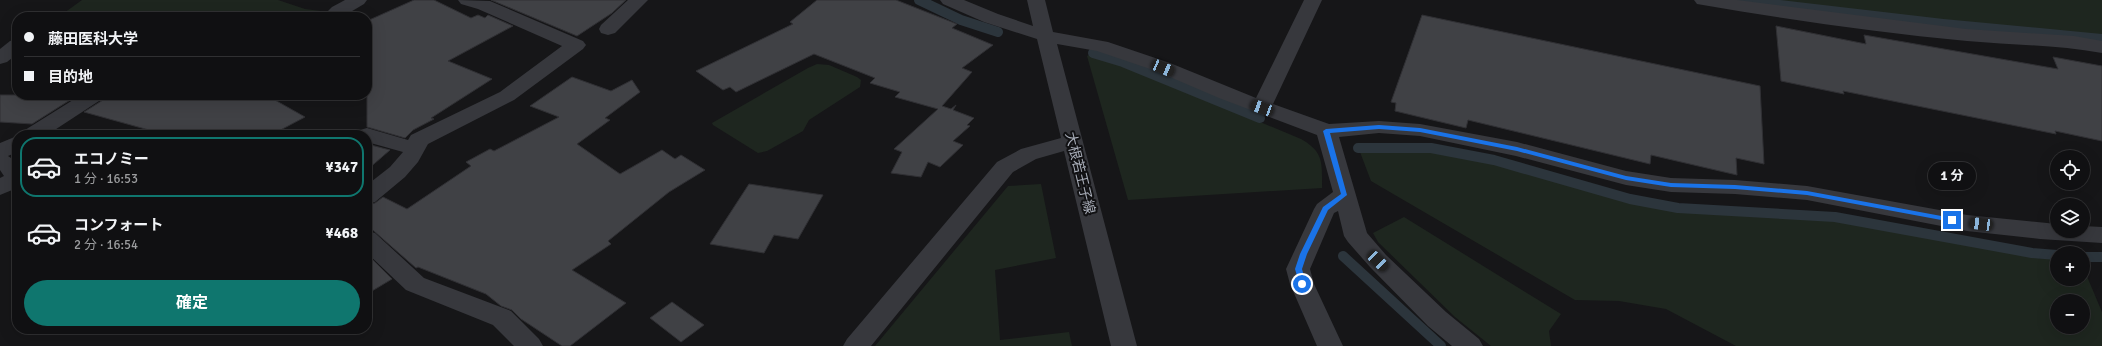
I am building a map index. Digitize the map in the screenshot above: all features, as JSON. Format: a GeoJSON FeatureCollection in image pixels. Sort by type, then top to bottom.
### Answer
{"type":"FeatureCollection","features":[{"type":"Feature","properties":{"kind":"street"},"geometry":{"type":"LineString","coordinates":[[337,12],[358,0]]}},
{"type":"Feature","properties":{"kind":"street"},"geometry":{"type":"LineString","coordinates":[[372,193],[405,166],[420,140],[507,96],[576,45],[484,5],[467,0]]}},
{"type":"Feature","properties":{"kind":"street"},"geometry":{"type":"LineString","coordinates":[[608,29],[638,0]]}},
{"type":"Feature","properties":{"kind":"street"},"geometry":{"type":"LineString","coordinates":[[949,0],[991,18],[1045,36],[1101,46],[1163,68],[1262,108],[1326,131],[1379,127],[1420,130],[1517,149],[1626,178],[1671,185],[1735,187],[1807,193],[1967,222],[2040,231],[2102,235]]}},
{"type":"Feature","properties":{"kind":"street","name":"大根若王子線"},"geometry":{"type":"LineString","coordinates":[[1036,0],[1124,346]]}},
{"type":"Feature","properties":{"kind":"street"},"geometry":{"type":"LineString","coordinates":[[1262,108],[1313,0]]}},
{"type":"Feature","properties":{"kind":"street"},"geometry":{"type":"LineString","coordinates":[[1703,0],[1776,12],[1966,35],[2074,42],[2102,47]]}},
{"type":"Feature","properties":{"kind":"street"},"geometry":{"type":"LineString","coordinates":[[0,58],[12,49]]}},
{"type":"Feature","properties":{"kind":"street"},"geometry":{"type":"LineString","coordinates":[[0,65],[12,65]]}},
{"type":"Feature","properties":{"kind":"street"},"geometry":{"type":"LineString","coordinates":[[40,130],[87,100]]}},
{"type":"Feature","properties":{"kind":"street"},"geometry":{"type":"LineString","coordinates":[[1326,131],[1356,236],[1378,261],[1470,346]]}},
{"type":"Feature","properties":{"kind":"street"},"geometry":{"type":"LineString","coordinates":[[372,137],[416,149]]}},
{"type":"Feature","properties":{"kind":"street"},"geometry":{"type":"LineString","coordinates":[[856,346],[1005,167],[1031,152],[1072,142]]}},
{"type":"Feature","properties":{"kind":"street"},"geometry":{"type":"LineString","coordinates":[[0,152],[12,146]]}},
{"type":"Feature","properties":{"kind":"street"},"geometry":{"type":"LineString","coordinates":[[0,161],[9,166],[11,182]]}},
{"type":"Feature","properties":{"kind":"street"},"geometry":{"type":"LineString","coordinates":[[1330,346],[1302,284],[1298,269],[1303,254],[1326,209],[1344,195]]}},
{"type":"Feature","properties":{"kind":"street"},"geometry":{"type":"LineString","coordinates":[[372,244],[415,284],[502,318],[530,346]]}},
{"type":"Feature","properties":{"kind":"shaded area"},"geometry":{"type":"Polygon","coordinates":[[[82,0],[278,0],[305,9],[329,12],[65,12],[82,0]]]}},
{"type":"Feature","properties":{"kind":"shaded area"},"geometry":{"type":"Polygon","coordinates":[[[1748,0],[2102,0],[2102,37],[1942,22],[1748,0]]]}},
{"type":"Feature","properties":{"kind":"shaded area"},"geometry":{"type":"Polygon","coordinates":[[[1090,54],[1119,63],[1301,139],[1309,144],[1318,154],[1322,172],[1322,188],[1128,200],[1087,56],[1090,54]]]}},
{"type":"Feature","properties":{"kind":"shaded area"},"geometry":{"type":"Polygon","coordinates":[[[817,64],[829,65],[857,77],[861,80],[860,87],[809,120],[803,131],[767,151],[758,153],[713,125],[712,123],[817,64]]]}},
{"type":"Feature","properties":{"kind":"shaded area"},"geometry":{"type":"Polygon","coordinates":[[[1432,151],[1493,163],[1627,201],[1674,210],[1836,220],[2050,258],[2050,286],[2090,286],[2090,284],[2102,312],[2102,346],[1736,346],[1666,309],[1619,301],[1575,300],[1371,181],[1360,152],[1432,151]]]}},
{"type":"Feature","properties":{"kind":"shaded area"},"geometry":{"type":"Polygon","coordinates":[[[1041,184],[1056,258],[995,270],[1000,340],[1069,332],[1072,346],[875,346],[1008,186],[1041,184]]]}},
{"type":"Feature","properties":{"kind":"shaded area"},"geometry":{"type":"Polygon","coordinates":[[[1404,217],[1561,314],[1549,331],[1551,346],[1491,346],[1455,317],[1378,242],[1373,233],[1404,217]]]}},
{"type":"Feature","properties":{"kind":"building"},"geometry":{"type":"Polygon","coordinates":[[[414,0],[434,0],[471,18],[478,15],[485,18],[488,15],[513,26],[448,61],[492,79],[431,118],[434,119],[413,130],[405,138],[367,127],[367,100],[372,100],[372,19],[414,0]]]}},
{"type":"Feature","properties":{"kind":"building"},"geometry":{"type":"Polygon","coordinates":[[[491,0],[626,0],[612,13],[577,36],[491,0]]]}},
{"type":"Feature","properties":{"kind":"building"},"geometry":{"type":"Polygon","coordinates":[[[817,0],[896,0],[957,24],[952,28],[993,45],[962,68],[972,72],[942,106],[951,109],[956,105],[953,110],[974,118],[967,125],[970,126],[953,141],[963,145],[940,167],[928,162],[921,177],[891,173],[902,152],[894,149],[938,109],[895,97],[900,92],[870,83],[875,78],[814,54],[736,92],[730,87],[723,90],[696,71],[793,24],[790,22],[817,0]]]}},
{"type":"Feature","properties":{"kind":"building"},"geometry":{"type":"Polygon","coordinates":[[[1422,15],[1760,86],[1764,164],[1736,158],[1737,175],[1651,155],[1650,164],[1468,120],[1466,128],[1395,111],[1396,103],[1391,102],[1422,15]]]}},
{"type":"Feature","properties":{"kind":"building"},"geometry":{"type":"Polygon","coordinates":[[[1776,26],[1866,44],[1864,35],[2058,69],[2053,57],[2102,66],[2102,141],[2055,131],[2056,134],[1843,91],[1844,94],[1781,81],[1776,26]]]}},
{"type":"Feature","properties":{"kind":"building"},"geometry":{"type":"Polygon","coordinates":[[[572,77],[611,91],[632,80],[640,92],[605,118],[610,120],[577,144],[620,174],[662,150],[675,159],[681,155],[705,170],[669,192],[608,241],[611,244],[572,270],[626,303],[570,346],[562,346],[521,319],[512,310],[501,306],[486,294],[418,267],[416,268],[372,229],[372,204],[383,197],[407,209],[471,166],[466,162],[490,149],[494,151],[559,117],[530,106],[572,77]]]}},
{"type":"Feature","properties":{"kind":"building"},"geometry":{"type":"Polygon","coordinates":[[[0,95],[12,95],[12,100],[70,100],[32,124],[0,122],[0,95]]]}},
{"type":"Feature","properties":{"kind":"building"},"geometry":{"type":"Polygon","coordinates":[[[103,100],[275,100],[305,117],[280,130],[149,130],[84,112],[103,100]]]}},
{"type":"Feature","properties":{"kind":"building"},"geometry":{"type":"Polygon","coordinates":[[[372,145],[390,150],[372,166],[372,145]]]}},
{"type":"Feature","properties":{"kind":"building"},"geometry":{"type":"Polygon","coordinates":[[[749,184],[823,195],[798,239],[774,235],[764,253],[710,244],[749,184]]]}},
{"type":"Feature","properties":{"kind":"building"},"geometry":{"type":"Polygon","coordinates":[[[372,259],[392,279],[372,291],[372,259]]]}},
{"type":"Feature","properties":{"kind":"building"},"geometry":{"type":"Polygon","coordinates":[[[672,302],[704,325],[681,342],[650,318],[672,302]]]}},
{"type":"Feature","properties":{"kind":"waterway"},"geometry":{"type":"LineString","coordinates":[[919,0],[961,20],[998,32]]}},
{"type":"Feature","properties":{"kind":"waterway"},"geometry":{"type":"LineString","coordinates":[[1737,0],[1943,24],[2102,39]]}},
{"type":"Feature","properties":{"kind":"waterway"},"geometry":{"type":"LineString","coordinates":[[1093,53],[1123,62],[1260,118]]}},
{"type":"Feature","properties":{"kind":"waterway"},"geometry":{"type":"LineString","coordinates":[[1358,148],[1431,148],[1494,160],[1630,199],[1678,208],[1835,217],[2032,253],[2050,254]]}},
{"type":"Feature","properties":{"kind":"waterway"},"geometry":{"type":"LineString","coordinates":[[1343,256],[1441,346]]}},
{"type":"Feature","properties":{"kind":"waterway"},"geometry":{"type":"LineString","coordinates":[[2090,257],[2102,257]]}},
{"type":"Feature","properties":{"kind":"route"},"geometry":{"type":"LineString","coordinates":[[1302,284],[1298,269],[1303,254],[1326,209],[1344,195],[1326,131],[1379,127],[1420,130],[1517,149],[1626,178],[1671,185],[1735,187],[1807,193],[1952,220]]}}]}
